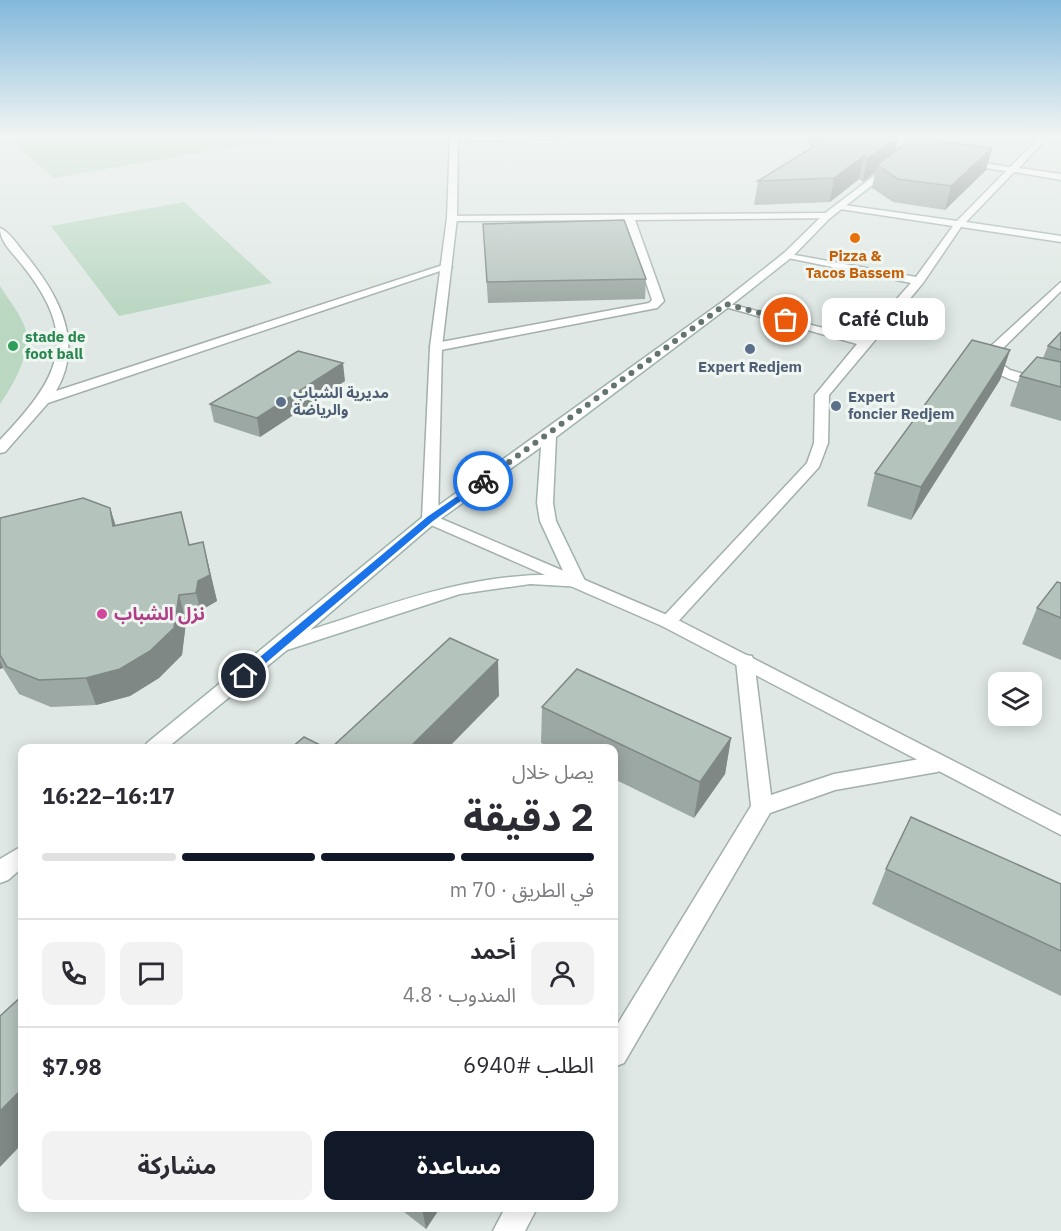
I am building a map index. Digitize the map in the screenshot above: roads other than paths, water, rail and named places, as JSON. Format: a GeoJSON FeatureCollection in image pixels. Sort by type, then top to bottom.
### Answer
{"type":"FeatureCollection","features":[{"type":"Feature","properties":{"kind":"street"},"geometry":{"type":"LineString","coordinates":[[430,519],[436,347],[447,267],[452,194]]}},
{"type":"Feature","properties":{"kind":"street"},"geometry":{"type":"LineString","coordinates":[[159,744],[280,646],[430,519],[549,435],[726,304],[788,255],[827,216],[857,194]]}},
{"type":"Feature","properties":{"kind":"street"},"geometry":{"type":"LineString","coordinates":[[668,622],[814,464],[821,443],[822,395],[833,379],[867,343],[919,281],[958,225],[987,194]]}},
{"type":"Feature","properties":{"kind":"street"},"geometry":{"type":"LineString","coordinates":[[840,206],[1061,239]]}},
{"type":"Feature","properties":{"kind":"street"},"geometry":{"type":"LineString","coordinates":[[452,219],[827,216]]}},
{"type":"Feature","properties":{"kind":"street"},"geometry":{"type":"LineString","coordinates":[[436,347],[653,306],[658,301],[629,217]]}},
{"type":"Feature","properties":{"kind":"street"},"geometry":{"type":"LineString","coordinates":[[0,231],[35,272],[56,305],[62,327],[62,357],[54,384],[0,449]]}},
{"type":"Feature","properties":{"kind":"street"},"geometry":{"type":"LineString","coordinates":[[788,255],[919,281]]}},
{"type":"Feature","properties":{"kind":"street"},"geometry":{"type":"LineString","coordinates":[[43,400],[447,267]]}},
{"type":"Feature","properties":{"kind":"street"},"geometry":{"type":"LineString","coordinates":[[1061,285],[986,357],[988,363],[1005,373],[1061,389]]}},
{"type":"Feature","properties":{"kind":"street"},"geometry":{"type":"LineString","coordinates":[[726,304],[867,343]]}},
{"type":"Feature","properties":{"kind":"street"},"geometry":{"type":"LineString","coordinates":[[549,435],[545,503],[548,521],[571,581]]}},
{"type":"Feature","properties":{"kind":"street"},"geometry":{"type":"LineString","coordinates":[[430,519],[668,622],[937,764],[1061,826]]}},
{"type":"Feature","properties":{"kind":"street"},"geometry":{"type":"LineString","coordinates":[[280,646],[401,604],[472,587],[518,578],[571,581]]}},
{"type":"Feature","properties":{"kind":"street"},"geometry":{"type":"LineString","coordinates":[[618,1047],[762,807],[745,661]]}},
{"type":"Feature","properties":{"kind":"street"},"geometry":{"type":"LineString","coordinates":[[762,807],[834,782],[937,764]]}},
{"type":"Feature","properties":{"kind":"street"},"geometry":{"type":"LineString","coordinates":[[0,873],[18,858]]}},
{"type":"Feature","properties":{"kind":"street"},"geometry":{"type":"LineString","coordinates":[[508,1231],[520,1212]]}},
{"type":"Feature","properties":{"kind":"place","name":"Pizza & Tacos Bassem"},"geometry":{"type":"Point","coordinates":[855,238]}},
{"type":"Feature","properties":{"kind":"place","name":"Café Club"},"geometry":{"type":"Point","coordinates":[786,320]}},
{"type":"Feature","properties":{"kind":"place","name":"stade de foot ball"},"geometry":{"type":"Point","coordinates":[13,346]}},
{"type":"Feature","properties":{"kind":"place","name":"Expert Redjem"},"geometry":{"type":"Point","coordinates":[750,349]}},
{"type":"Feature","properties":{"kind":"place","name":"مديرية الشباب والرياضة"},"geometry":{"type":"Point","coordinates":[281,402]}},
{"type":"Feature","properties":{"kind":"place","name":"Expert foncier Redjem"},"geometry":{"type":"Point","coordinates":[836,406]}},
{"type":"Feature","properties":{"kind":"place","name":"نزل الشباب"},"geometry":{"type":"Point","coordinates":[102,614]}}]}
